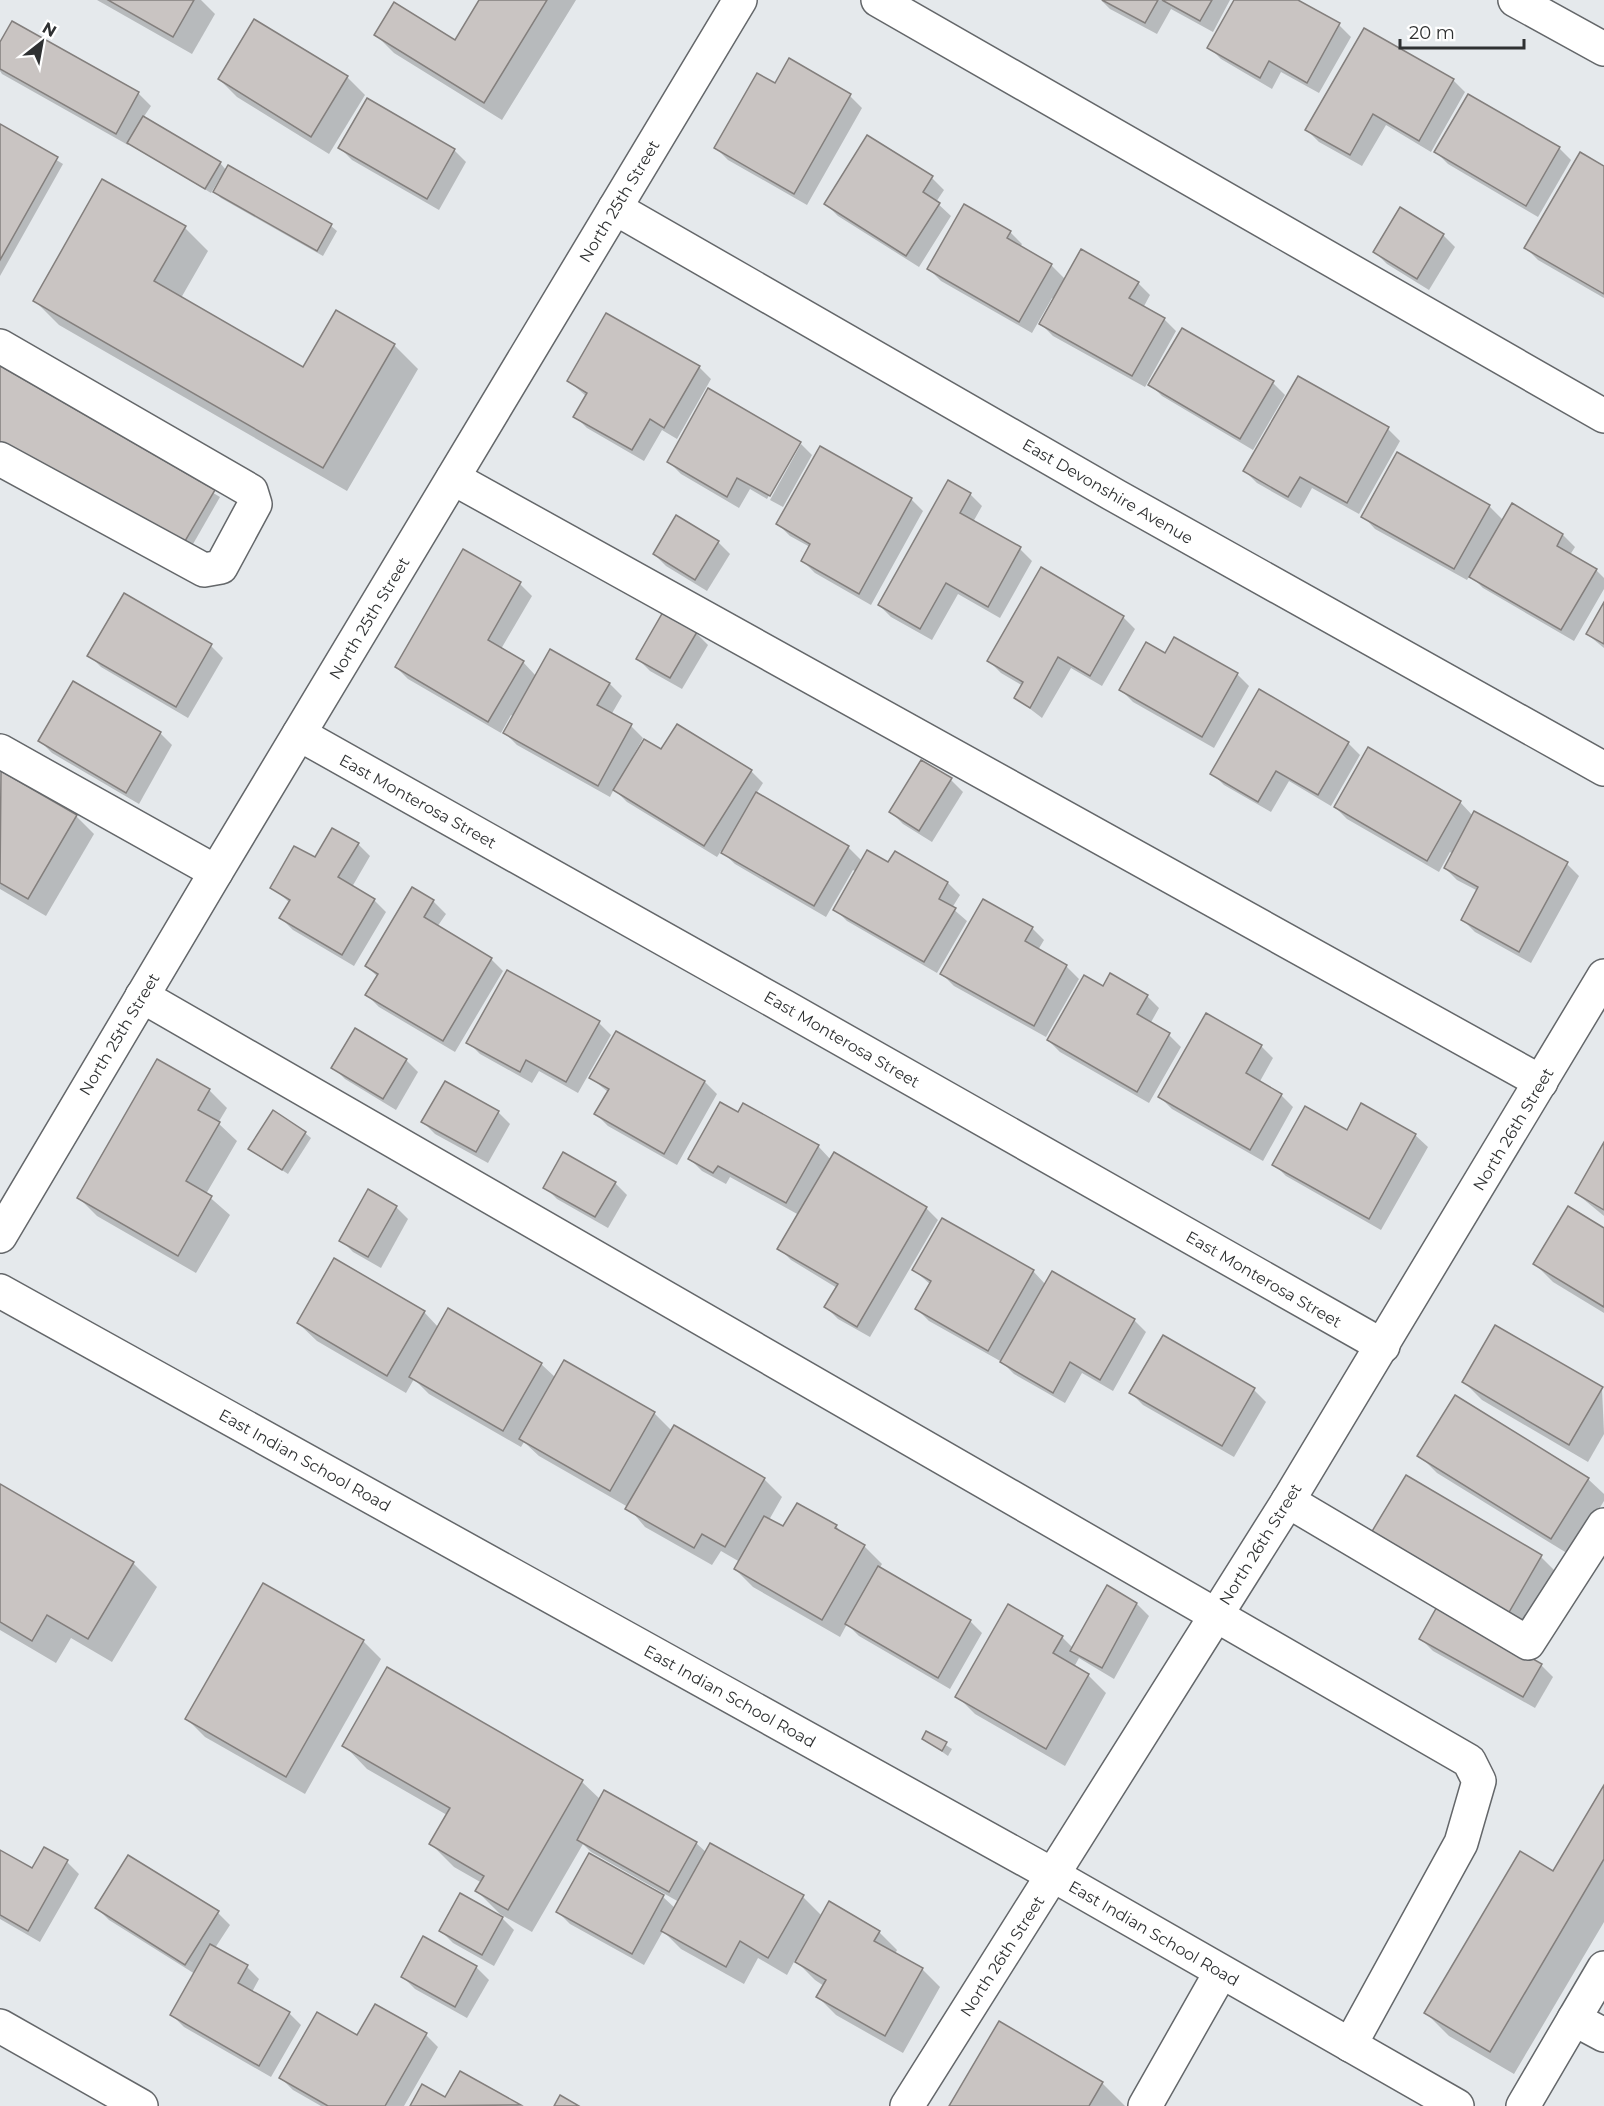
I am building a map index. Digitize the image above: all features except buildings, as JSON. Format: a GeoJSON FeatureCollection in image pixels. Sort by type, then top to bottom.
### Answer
{"type":"FeatureCollection","features":[{"type":"Feature","properties":{"kind":"street","name":"North 25th Street"},"geometry":{"type":"LineString","coordinates":[[0,1236],[740,0]]}},
{"type":"Feature","properties":{"kind":"street"},"geometry":{"type":"LineString","coordinates":[[878,0],[1604,416]]}},
{"type":"Feature","properties":{"kind":"street"},"geometry":{"type":"LineString","coordinates":[[1515,0],[1604,49]]}},
{"type":"Feature","properties":{"kind":"street","name":"East Devonshire Avenue"},"geometry":{"type":"LineString","coordinates":[[615,208],[1116,496],[1604,769]]}},
{"type":"Feature","properties":{"kind":"street"},"geometry":{"type":"LineString","coordinates":[[0,346],[251,492],[255,504],[221,567],[204,570],[0,459]]}},
{"type":"Feature","properties":{"kind":"street"},"geometry":{"type":"LineString","coordinates":[[453,478],[1541,1082]]}},
{"type":"Feature","properties":{"kind":"street","name":"East Monterosa Street"},"geometry":{"type":"LineString","coordinates":[[299,734],[785,1006],[1383,1346]]}},
{"type":"Feature","properties":{"kind":"street"},"geometry":{"type":"LineString","coordinates":[[0,751],[216,872]]}},
{"type":"Feature","properties":{"kind":"street","name":"North 26th Street"},"geometry":{"type":"LineString","coordinates":[[907,2106],[1288,1501],[1541,1082],[1600,992]]}},
{"type":"Feature","properties":{"kind":"street"},"geometry":{"type":"LineString","coordinates":[[142,996],[1217,1614],[1468,1761],[1479,1781],[1461,1843],[1350,2045]]}},
{"type":"Feature","properties":{"kind":"street","name":"East Indian School Road"},"geometry":{"type":"LineString","coordinates":[[0,1291],[1053,1875],[1457,2106]]}},
{"type":"Feature","properties":{"kind":"street"},"geometry":{"type":"LineString","coordinates":[[1288,1501],[1528,1643],[1604,1525]]}},
{"type":"Feature","properties":{"kind":"street"},"geometry":{"type":"LineString","coordinates":[[1523,2106],[1604,1968]]}},
{"type":"Feature","properties":{"kind":"street"},"geometry":{"type":"LineString","coordinates":[[1145,2106],[1221,1972]]}},
{"type":"Feature","properties":{"kind":"street"},"geometry":{"type":"LineString","coordinates":[[1574,2019],[1604,2035]]}},
{"type":"Feature","properties":{"kind":"street"},"geometry":{"type":"LineString","coordinates":[[0,2026],[141,2106]]}}]}
